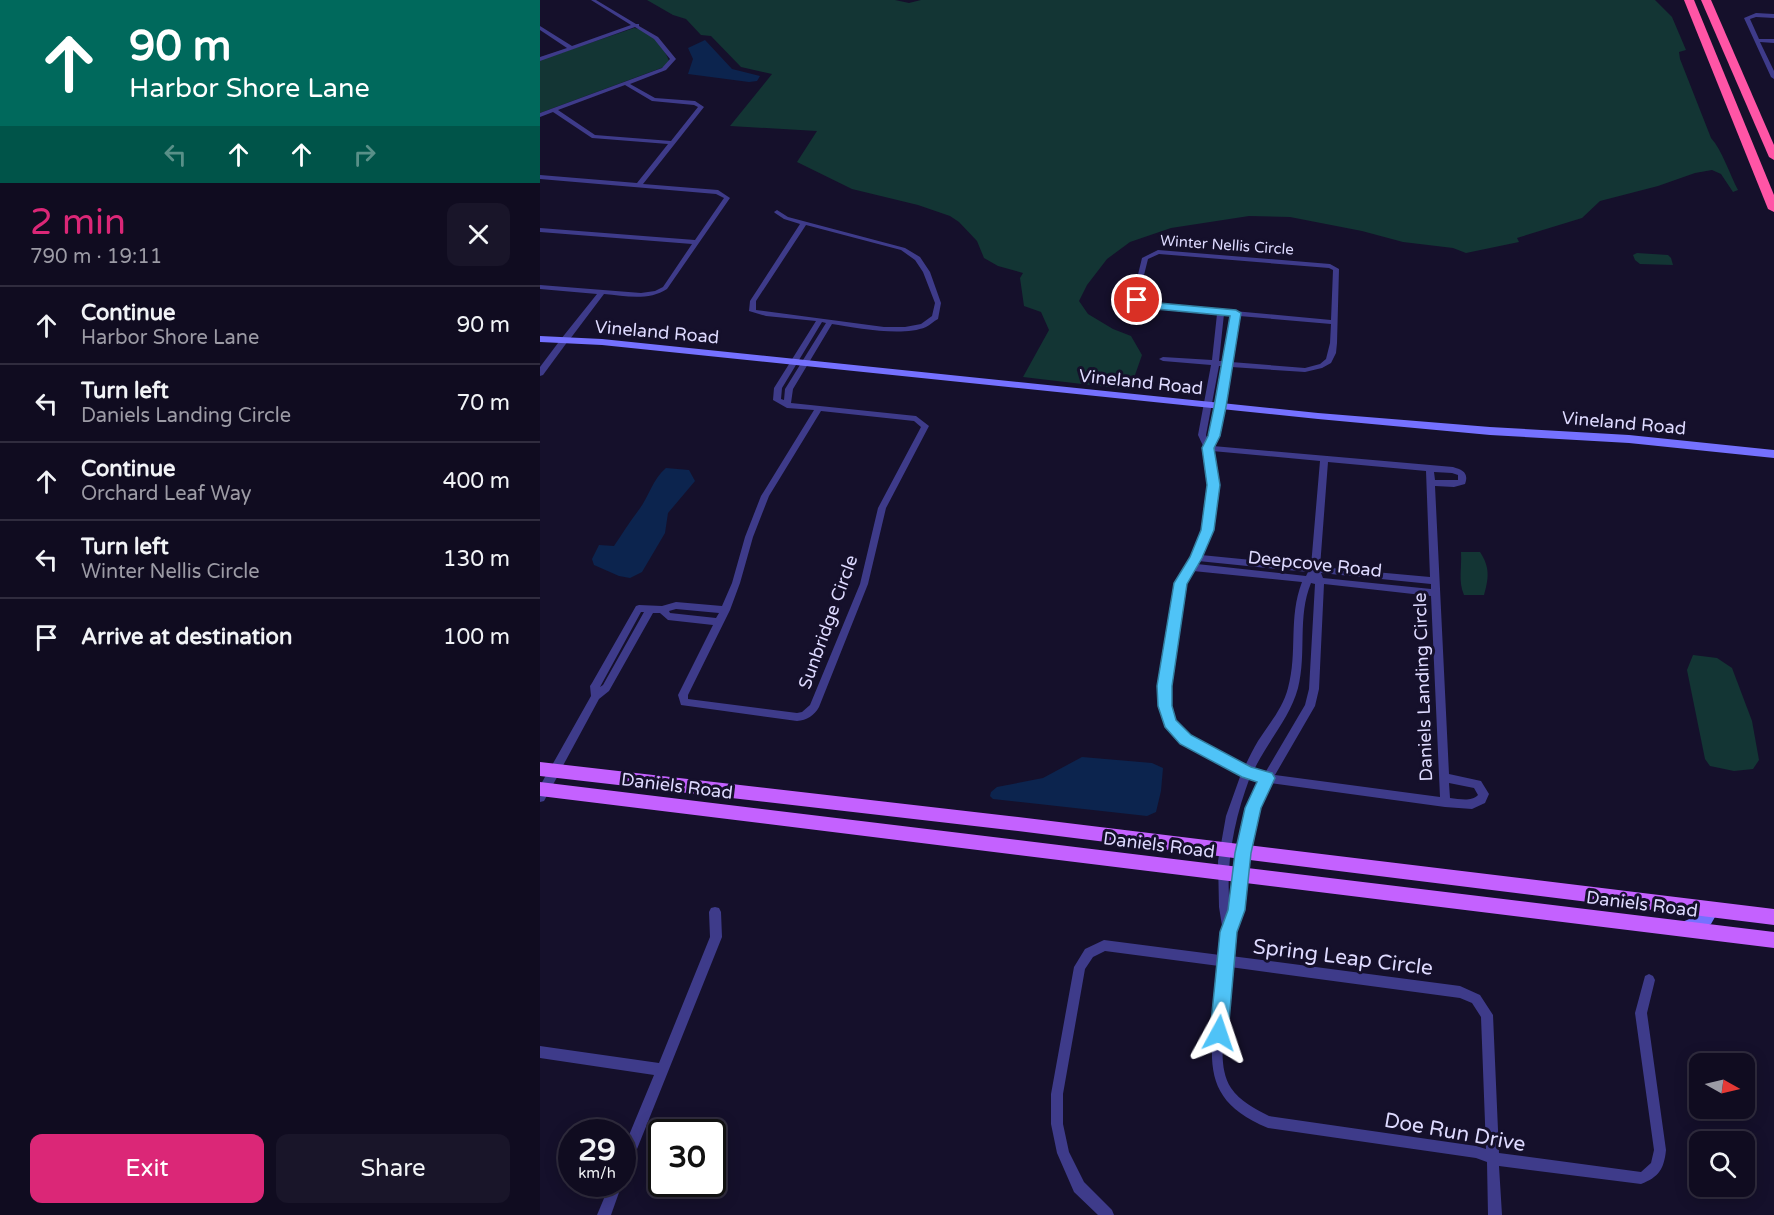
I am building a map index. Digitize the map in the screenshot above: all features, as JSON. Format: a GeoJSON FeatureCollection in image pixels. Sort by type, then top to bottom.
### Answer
{"type":"FeatureCollection","features":[{"type":"Feature","properties":{"kind":"highway"},"geometry":{"type":"LineString","coordinates":[[1689,0],[1774,209]]}},
{"type":"Feature","properties":{"kind":"highway"},"geometry":{"type":"LineString","coordinates":[[1706,0],[1774,157]]}},
{"type":"Feature","properties":{"kind":"main road","name":"Vineland Road"},"geometry":{"type":"LineString","coordinates":[[540,339],[602,342],[1220,407],[1479,430],[1636,440],[1774,454]]}},
{"type":"Feature","properties":{"kind":"main road","name":"Daniels Road"},"geometry":{"type":"LineString","coordinates":[[548,769],[1774,917]]}},
{"type":"Feature","properties":{"kind":"main road","name":"Daniels Road"},"geometry":{"type":"LineString","coordinates":[[542,792],[1774,940]]}},
{"type":"Feature","properties":{"kind":"main road"},"geometry":{"type":"LineString","coordinates":[[1681,929],[1706,919],[1712,910]]}},
{"type":"Feature","properties":{"kind":"street"},"geometry":{"type":"LineString","coordinates":[[540,115],[664,69],[673,59],[656,38],[638,25],[593,0]]}},
{"type":"Feature","properties":{"kind":"street"},"geometry":{"type":"LineString","coordinates":[[1774,16],[1756,15],[1747,18],[1772,66],[1774,77]]}},
{"type":"Feature","properties":{"kind":"street"},"geometry":{"type":"LineString","coordinates":[[540,59],[638,25]]}},
{"type":"Feature","properties":{"kind":"street"},"geometry":{"type":"LineString","coordinates":[[540,27],[571,48]]}},
{"type":"Feature","properties":{"kind":"street"},"geometry":{"type":"LineString","coordinates":[[1757,40],[1774,41]]}},
{"type":"Feature","properties":{"kind":"street"},"geometry":{"type":"LineString","coordinates":[[625,83],[654,100],[700,104],[702,107],[638,186]]}},
{"type":"Feature","properties":{"kind":"street"},"geometry":{"type":"LineString","coordinates":[[554,110],[594,136],[673,143]]}},
{"type":"Feature","properties":{"kind":"street"},"geometry":{"type":"LineString","coordinates":[[540,177],[718,192],[725,195],[726,202],[665,288],[657,293],[641,295],[540,287]]}},
{"type":"Feature","properties":{"kind":"street"},"geometry":{"type":"LineString","coordinates":[[777,212],[786,218],[804,223],[913,254],[926,267],[938,309],[928,322],[908,330],[829,323],[753,311],[751,306],[804,223]]}},
{"type":"Feature","properties":{"kind":"street"},"geometry":{"type":"LineString","coordinates":[[540,230],[698,242]]}},
{"type":"Feature","properties":{"kind":"street","name":"Winter Nellis Circle"},"geometry":{"type":"LineString","coordinates":[[1158,252],[1335,267],[1334,322],[1221,312],[1145,305],[1137,300],[1136,295],[1145,258],[1158,252]]}},
{"type":"Feature","properties":{"kind":"street"},"geometry":{"type":"LineString","coordinates":[[540,373],[602,292]]}},
{"type":"Feature","properties":{"kind":"street","name":"Daniels Landing Circle"},"geometry":{"type":"LineString","coordinates":[[1221,312],[1213,379],[1202,435],[1208,448],[1214,485],[1207,530],[1193,563],[1180,583],[1165,686],[1165,706],[1170,723],[1185,740],[1247,772],[1267,778],[1445,802],[1430,469]]}},
{"type":"Feature","properties":{"kind":"street"},"geometry":{"type":"LineString","coordinates":[[1236,313],[1220,407],[1208,448],[1457,471],[1462,474],[1462,482],[1431,483]]}},
{"type":"Feature","properties":{"kind":"street"},"geometry":{"type":"LineString","coordinates":[[819,320],[800,362],[789,389],[787,405],[777,400],[778,388],[800,362],[829,323]]}},
{"type":"Feature","properties":{"kind":"street"},"geometry":{"type":"LineString","coordinates":[[1163,359],[1305,370],[1326,363],[1332,357],[1334,322]]}},
{"type":"Feature","properties":{"kind":"street"},"geometry":{"type":"LineString","coordinates":[[1213,379],[1224,380]]}},
{"type":"Feature","properties":{"kind":"street"},"geometry":{"type":"LineString","coordinates":[[778,388],[789,389]]}},
{"type":"Feature","properties":{"kind":"street","name":"Sunbridge Circle"},"geometry":{"type":"LineString","coordinates":[[787,405],[916,419],[925,426],[882,508],[864,584],[814,707],[805,716],[797,717],[684,702],[683,695],[736,583],[749,537],[765,496],[819,409]]}},
{"type":"Feature","properties":{"kind":"street"},"geometry":{"type":"LineString","coordinates":[[1203,429],[1215,430]]}},
{"type":"Feature","properties":{"kind":"street"},"geometry":{"type":"LineString","coordinates":[[1320,581],[1315,570],[1324,459]]}},
{"type":"Feature","properties":{"kind":"street","name":"Deepcove Road"},"geometry":{"type":"LineString","coordinates":[[1193,563],[1315,570],[1435,581]]}},
{"type":"Feature","properties":{"kind":"street","name":"Deepcove Road"},"geometry":{"type":"LineString","coordinates":[[1193,563],[1307,580],[1436,593]]}},
{"type":"Feature","properties":{"kind":"street"},"geometry":{"type":"LineString","coordinates":[[1307,580],[1315,570]]}},
{"type":"Feature","properties":{"kind":"street","name":"Doe Run Drive"},"geometry":{"type":"LineString","coordinates":[[1307,580],[1300,595],[1293,687],[1286,707],[1247,772],[1234,803],[1225,851],[1223,906],[1228,932],[1217,1056],[1220,1077],[1236,1103],[1252,1115],[1268,1122],[1476,1152],[1505,1161],[1641,1178],[1652,1174],[1658,1165],[1660,1150],[1641,1013],[1648,980]]}},
{"type":"Feature","properties":{"kind":"street","name":"Doe Run Drive"},"geometry":{"type":"LineString","coordinates":[[1228,932],[1236,910],[1243,853],[1253,808],[1267,778],[1310,706],[1314,689],[1320,581]]}},
{"type":"Feature","properties":{"kind":"street"},"geometry":{"type":"LineString","coordinates":[[596,696],[595,686],[639,608],[662,610],[676,605],[725,610]]}},
{"type":"Feature","properties":{"kind":"street"},"geometry":{"type":"LineString","coordinates":[[542,792],[548,769],[596,696],[606,688],[650,609]]}},
{"type":"Feature","properties":{"kind":"street"},"geometry":{"type":"LineString","coordinates":[[662,610],[668,616],[719,622]]}},
{"type":"Feature","properties":{"kind":"street"},"geometry":{"type":"LineString","coordinates":[[1444,778],[1477,784],[1484,794],[1481,800],[1472,804],[1445,802]]}},
{"type":"Feature","properties":{"kind":"street"},"geometry":{"type":"LineString","coordinates":[[1234,803],[1253,808]]}},
{"type":"Feature","properties":{"kind":"street"},"geometry":{"type":"LineString","coordinates":[[636,1134],[716,937],[715,912]]}},
{"type":"Feature","properties":{"kind":"street","name":"Spring Leap Circle"},"geometry":{"type":"LineString","coordinates":[[1107,1215],[1079,1187],[1063,1153],[1057,1124],[1057,1094],[1080,967],[1089,953],[1104,945],[1460,992],[1476,999],[1487,1015],[1491,1157],[1496,1215]]}},
{"type":"Feature","properties":{"kind":"street"},"geometry":{"type":"LineString","coordinates":[[540,1052],[662,1070]]}},
{"type":"Feature","properties":{"kind":"street"},"geometry":{"type":"LineString","coordinates":[[604,1215],[611,1197]]}},
{"type":"Feature","properties":{"kind":"green space"},"geometry":{"type":"Polygon","coordinates":[[[647,0],[895,0],[909,3],[921,0],[1655,0],[1672,17],[1686,50],[1679,52],[1680,59],[1711,138],[1738,190],[1733,192],[1721,174],[1712,170],[1695,173],[1658,186],[1600,201],[1582,218],[1517,238],[1519,242],[1466,253],[1453,248],[1403,242],[1362,231],[1290,217],[1249,216],[1171,228],[1130,242],[1107,259],[1087,285],[1079,301],[1088,314],[1113,329],[1131,336],[1142,355],[1133,390],[1023,377],[1049,330],[1041,312],[1024,306],[1020,278],[1023,273],[998,266],[984,258],[977,241],[950,216],[918,205],[852,189],[797,162],[817,131],[730,126],[772,74],[741,67],[711,36],[701,35],[686,19],[673,15],[647,0]]]}},
{"type":"Feature","properties":{"kind":"green space"},"geometry":{"type":"Polygon","coordinates":[[[634,28],[650,35],[664,50],[669,61],[664,67],[540,113],[540,60],[634,28]]]}},
{"type":"Feature","properties":{"kind":"green space"},"geometry":{"type":"Polygon","coordinates":[[[1637,253],[1668,255],[1673,265],[1640,264],[1633,255],[1637,253]]]}},
{"type":"Feature","properties":{"kind":"green space"},"geometry":{"type":"Polygon","coordinates":[[[1461,552],[1480,552],[1483,557],[1488,573],[1484,595],[1464,595],[1461,579],[1461,552]]]}},
{"type":"Feature","properties":{"kind":"green space"},"geometry":{"type":"Polygon","coordinates":[[[1693,655],[1717,658],[1732,668],[1752,721],[1759,760],[1753,769],[1734,771],[1710,766],[1705,759],[1687,670],[1693,655]]]}},
{"type":"Feature","properties":{"kind":"water"},"geometry":{"type":"Polygon","coordinates":[[[705,40],[732,69],[760,76],[757,81],[749,82],[688,74],[693,59],[688,48],[705,40]]]}},
{"type":"Feature","properties":{"kind":"water"},"geometry":{"type":"Polygon","coordinates":[[[666,468],[689,470],[695,481],[668,513],[665,533],[642,572],[630,578],[619,576],[594,565],[592,559],[599,545],[614,546],[642,506],[657,478],[666,468]]]}},
{"type":"Feature","properties":{"kind":"water"},"geometry":{"type":"Polygon","coordinates":[[[1082,757],[1152,763],[1163,768],[1156,812],[1147,816],[993,799],[990,796],[997,787],[1043,778],[1082,757]]]}},
{"type":"Feature","properties":{"kind":"route"},"geometry":{"type":"LineString","coordinates":[[1137,300],[1145,305],[1236,313],[1214,436],[1208,448],[1214,485],[1207,530],[1196,558],[1180,583],[1165,686],[1165,706],[1170,723],[1185,740],[1247,772],[1267,778],[1253,808],[1243,853],[1236,910],[1228,932],[1219,1033]]}}]}
